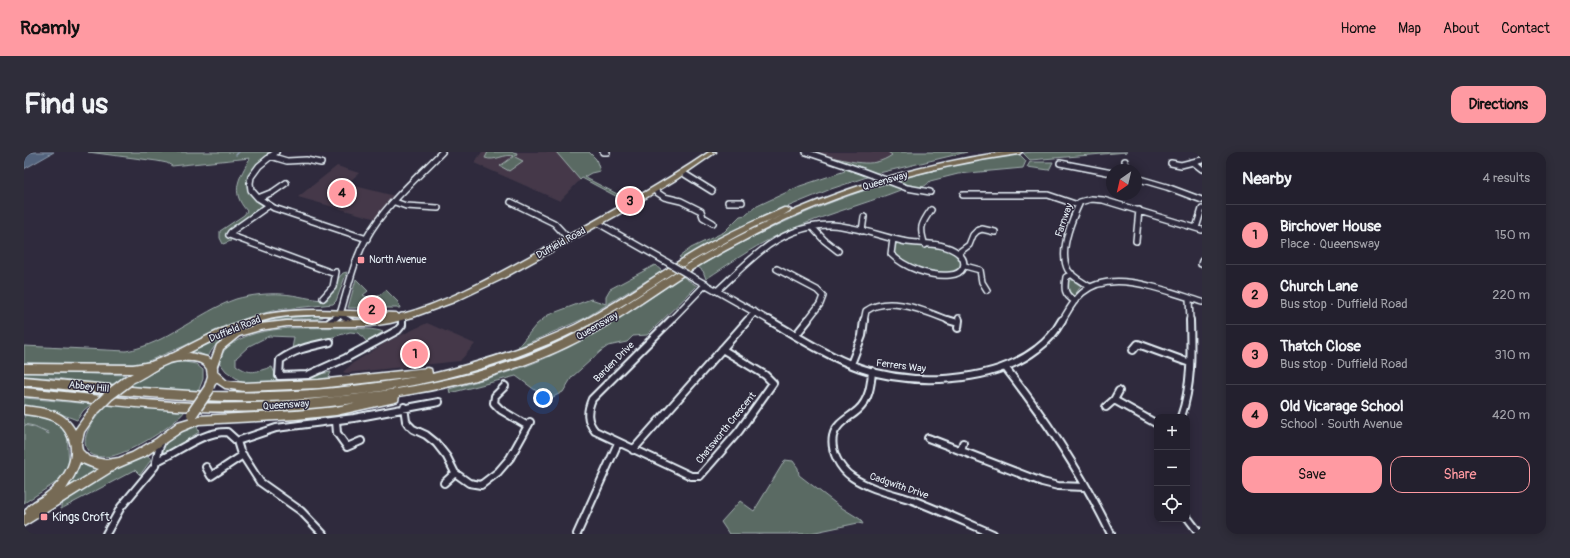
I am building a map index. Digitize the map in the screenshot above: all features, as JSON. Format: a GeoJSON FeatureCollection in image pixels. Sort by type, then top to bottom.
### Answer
{"type":"FeatureCollection","features":[{"type":"Feature","properties":{"kind":"highway","name":"Queensway"},"geometry":{"type":"LineString","coordinates":[[153,393],[252,396],[322,392],[397,383],[479,366],[536,347],[593,320],[701,252],[784,211],[835,191],[895,172],[984,152]]}},
{"type":"Feature","properties":{"kind":"highway","name":"Queensway"},"geometry":{"type":"LineString","coordinates":[[148,404],[197,407],[275,406],[362,398],[442,385],[508,367],[568,342],[599,326],[708,256],[754,232],[824,201],[869,185],[936,167],[1019,152]]}},
{"type":"Feature","properties":{"kind":"highway"},"geometry":{"type":"LineString","coordinates":[[24,514],[53,495],[66,481],[74,468],[76,447],[83,426],[95,409],[109,395],[129,380],[152,366],[170,359],[186,357],[198,358],[206,362],[212,371],[223,382],[234,386],[285,386],[351,381],[479,366]]}},
{"type":"Feature","properties":{"kind":"highway"},"geometry":{"type":"LineString","coordinates":[[24,368],[133,369],[152,366]]}},
{"type":"Feature","properties":{"kind":"highway"},"geometry":{"type":"LineString","coordinates":[[24,521],[164,438],[178,428],[192,414],[209,389],[212,371]]}},
{"type":"Feature","properties":{"kind":"highway","name":"Abbey Hill"},"geometry":{"type":"LineString","coordinates":[[24,381],[153,393]]}},
{"type":"Feature","properties":{"kind":"highway"},"geometry":{"type":"LineString","coordinates":[[178,428],[198,420],[208,418],[296,415],[336,411],[376,403],[442,385]]}},
{"type":"Feature","properties":{"kind":"highway","name":"Abbey Hill"},"geometry":{"type":"LineString","coordinates":[[24,392],[148,404]]}},
{"type":"Feature","properties":{"kind":"highway"},"geometry":{"type":"LineString","coordinates":[[24,410],[50,415],[63,420],[70,428],[76,447],[84,460],[104,465],[120,463]]}},
{"type":"Feature","properties":{"kind":"main road","name":"Duffield Road"},"geometry":{"type":"LineString","coordinates":[[212,371],[214,354],[219,347],[228,339],[260,327],[283,323],[381,322],[419,312],[452,300],[570,239],[655,191],[713,152]]}},
{"type":"Feature","properties":{"kind":"main road","name":"Duffield Road"},"geometry":{"type":"LineString","coordinates":[[170,359],[232,328],[261,318],[302,313],[401,316]]}},
{"type":"Feature","properties":{"kind":"street"},"geometry":{"type":"LineString","coordinates":[[276,152],[256,169],[250,180],[250,188],[258,198],[268,206],[367,239]]}},
{"type":"Feature","properties":{"kind":"street"},"geometry":{"type":"LineString","coordinates":[[330,322],[340,314],[356,263],[367,239],[396,202],[442,152]]}},
{"type":"Feature","properties":{"kind":"street"},"geometry":{"type":"LineString","coordinates":[[806,152],[907,188],[930,192]]}},
{"type":"Feature","properties":{"kind":"street"},"geometry":{"type":"LineString","coordinates":[[270,156],[287,161],[306,160],[321,162]]}},
{"type":"Feature","properties":{"kind":"street"},"geometry":{"type":"LineString","coordinates":[[1171,163],[1182,165],[1202,160]]}},
{"type":"Feature","properties":{"kind":"street"},"geometry":{"type":"LineString","coordinates":[[1193,162],[1202,169]]}},
{"type":"Feature","properties":{"kind":"street"},"geometry":{"type":"LineString","coordinates":[[1060,163],[1106,172]]}},
{"type":"Feature","properties":{"kind":"street"},"geometry":{"type":"LineString","coordinates":[[683,173],[712,191]]}},
{"type":"Feature","properties":{"kind":"street"},"geometry":{"type":"LineString","coordinates":[[1142,180],[1202,200]]}},
{"type":"Feature","properties":{"kind":"street"},"geometry":{"type":"LineString","coordinates":[[258,198],[273,192],[286,183]]}},
{"type":"Feature","properties":{"kind":"street"},"geometry":{"type":"LineString","coordinates":[[655,191],[664,197],[681,201],[701,211],[703,217],[713,223]]}},
{"type":"Feature","properties":{"kind":"street"},"geometry":{"type":"LineString","coordinates":[[963,195],[1048,195],[1078,205]]}},
{"type":"Feature","properties":{"kind":"street","name":"Farnway"},"geometry":{"type":"LineString","coordinates":[[1072,274],[1066,265],[1064,253],[1078,205],[1083,200],[1099,199],[1199,229]]}},
{"type":"Feature","properties":{"kind":"street"},"geometry":{"type":"LineString","coordinates":[[396,202],[406,206],[438,208]]}},
{"type":"Feature","properties":{"kind":"street"},"geometry":{"type":"LineString","coordinates":[[511,202],[554,223],[570,239]]}},
{"type":"Feature","properties":{"kind":"street"},"geometry":{"type":"LineString","coordinates":[[728,202],[742,202]]}},
{"type":"Feature","properties":{"kind":"street"},"geometry":{"type":"LineString","coordinates":[[268,206],[231,232],[229,235],[239,240],[335,273],[336,280],[328,295],[323,298]]}},
{"type":"Feature","properties":{"kind":"street"},"geometry":{"type":"LineString","coordinates":[[1199,229],[1202,209]]}},
{"type":"Feature","properties":{"kind":"street"},"geometry":{"type":"LineString","coordinates":[[925,245],[920,231],[920,225],[931,210]]}},
{"type":"Feature","properties":{"kind":"street"},"geometry":{"type":"LineString","coordinates":[[1136,241],[1139,210]]}},
{"type":"Feature","properties":{"kind":"street"},"geometry":{"type":"LineString","coordinates":[[862,231],[864,217]]}},
{"type":"Feature","properties":{"kind":"street","name":"Ferrers Way"},"geometry":{"type":"LineString","coordinates":[[598,223],[850,364],[872,371],[908,377],[939,378],[978,375],[1005,367],[1028,356],[1044,343],[1058,327],[1082,292],[1090,287]]}},
{"type":"Feature","properties":{"kind":"street"},"geometry":{"type":"LineString","coordinates":[[718,290],[766,247],[812,227],[829,225],[925,245],[943,246],[958,253],[965,266]]}},
{"type":"Feature","properties":{"kind":"street"},"geometry":{"type":"LineString","coordinates":[[812,227],[824,240],[838,251]]}},
{"type":"Feature","properties":{"kind":"street"},"geometry":{"type":"LineString","coordinates":[[958,253],[969,245],[973,235],[977,231],[984,230],[995,232]]}},
{"type":"Feature","properties":{"kind":"street"},"geometry":{"type":"LineString","coordinates":[[893,239],[891,254],[900,264],[948,277],[960,274],[965,266]]}},
{"type":"Feature","properties":{"kind":"street"},"geometry":{"type":"LineString","coordinates":[[965,266],[980,270],[982,282],[987,290]]}},
{"type":"Feature","properties":{"kind":"street"},"geometry":{"type":"LineString","coordinates":[[777,269],[790,278],[817,290],[823,298],[810,319],[796,335]]}},
{"type":"Feature","properties":{"kind":"street"},"geometry":{"type":"LineString","coordinates":[[1075,301],[1066,297],[1064,293],[1066,278],[1072,274],[1090,287],[1108,283],[1130,283],[1202,302]]}},
{"type":"Feature","properties":{"kind":"street","name":"Barden Drive"},"geometry":{"type":"LineString","coordinates":[[633,450],[598,433],[592,428],[587,415],[590,402],[603,387],[706,284]]}},
{"type":"Feature","properties":{"kind":"street"},"geometry":{"type":"LineString","coordinates":[[1182,414],[1188,394],[1190,363],[1189,298]]}},
{"type":"Feature","properties":{"kind":"street"},"geometry":{"type":"LineString","coordinates":[[850,364],[862,335],[865,314],[874,306],[885,304],[896,305],[958,323]]}},
{"type":"Feature","properties":{"kind":"street"},"geometry":{"type":"LineString","coordinates":[[633,450],[755,312]]}},
{"type":"Feature","properties":{"kind":"street"},"geometry":{"type":"LineString","coordinates":[[340,314],[350,322]]}},
{"type":"Feature","properties":{"kind":"street"},"geometry":{"type":"LineString","coordinates":[[330,342],[298,348],[288,354],[280,360],[279,376],[308,375],[346,358],[398,330],[402,325],[401,316]]}},
{"type":"Feature","properties":{"kind":"street"},"geometry":{"type":"LineString","coordinates":[[1133,350],[1143,338]]}},
{"type":"Feature","properties":{"kind":"street"},"geometry":{"type":"LineString","coordinates":[[1138,344],[1190,363]]}},
{"type":"Feature","properties":{"kind":"street","name":"Chatsworth Crescent"},"geometry":{"type":"LineString","coordinates":[[633,450],[694,477],[700,476],[708,467],[770,390],[772,383],[765,375],[722,348]]}},
{"type":"Feature","properties":{"kind":"street"},"geometry":{"type":"LineString","coordinates":[[1005,367],[1038,410],[1086,487],[1111,534]]}},
{"type":"Feature","properties":{"kind":"street","name":"Cadgwith Drive"},"geometry":{"type":"LineString","coordinates":[[872,371],[871,387],[864,402],[857,411],[839,424],[834,434],[833,450],[840,465],[849,476],[863,485],[914,501],[993,534]]}},
{"type":"Feature","properties":{"kind":"street"},"geometry":{"type":"LineString","coordinates":[[404,407],[408,424],[426,435],[436,444],[447,457],[455,473],[469,483],[481,485],[498,472],[510,458],[529,424],[501,410],[494,403],[495,396],[505,386]]}},
{"type":"Feature","properties":{"kind":"street"},"geometry":{"type":"LineString","coordinates":[[1106,407],[1114,400],[1119,391]]}},
{"type":"Feature","properties":{"kind":"street"},"geometry":{"type":"LineString","coordinates":[[1114,400],[1154,422]]}},
{"type":"Feature","properties":{"kind":"street"},"geometry":{"type":"LineString","coordinates":[[237,441],[268,430],[336,421],[404,407],[439,402]]}},
{"type":"Feature","properties":{"kind":"street"},"geometry":{"type":"LineString","coordinates":[[336,421],[337,433],[346,448],[361,441]]}},
{"type":"Feature","properties":{"kind":"street"},"geometry":{"type":"LineString","coordinates":[[157,460],[167,458],[183,448],[212,434],[227,432],[237,441],[243,455],[260,482],[301,511],[323,534]]}},
{"type":"Feature","properties":{"kind":"street"},"geometry":{"type":"LineString","coordinates":[[106,534],[121,507],[155,466],[159,448],[164,438]]}},
{"type":"Feature","properties":{"kind":"street"},"geometry":{"type":"LineString","coordinates":[[928,438],[1042,482],[1058,486],[1086,487]]}},
{"type":"Feature","properties":{"kind":"street"},"geometry":{"type":"LineString","coordinates":[[577,534],[618,443]]}},
{"type":"Feature","properties":{"kind":"street"},"geometry":{"type":"LineString","coordinates":[[961,451],[962,443]]}},
{"type":"Feature","properties":{"kind":"street"},"geometry":{"type":"LineString","coordinates":[[139,453],[150,454],[157,460]]}},
{"type":"Feature","properties":{"kind":"street"},"geometry":{"type":"LineString","coordinates":[[206,467],[211,476],[243,455]]}},
{"type":"Feature","properties":{"kind":"street"},"geometry":{"type":"LineString","coordinates":[[444,483],[455,473]]}},
{"type":"Feature","properties":{"kind":"street"},"geometry":{"type":"LineString","coordinates":[[1190,521],[1200,534]]}},
{"type":"Feature","properties":{"kind":"shaded area"},"geometry":{"type":"Polygon","coordinates":[[[482,152],[556,152],[580,180],[560,201],[474,163],[482,152]]]}},
{"type":"Feature","properties":{"kind":"shaded area"},"geometry":{"type":"Polygon","coordinates":[[[811,152],[972,152],[932,159],[878,174],[811,152]]]}},
{"type":"Feature","properties":{"kind":"shaded area"},"geometry":{"type":"Polygon","coordinates":[[[337,166],[359,173],[347,184],[399,197],[380,220],[298,197],[337,166]]]}},
{"type":"Feature","properties":{"kind":"shaded area"},"geometry":{"type":"Polygon","coordinates":[[[427,323],[475,344],[460,361],[346,373],[343,372],[353,363],[387,342],[427,323]]]}},
{"type":"Feature","properties":{"kind":"green space"},"geometry":{"type":"Polygon","coordinates":[[[88,152],[271,152],[256,166],[249,177],[248,183],[250,189],[263,205],[261,210],[228,230],[226,237],[231,241],[223,244],[220,238],[220,231],[244,215],[247,211],[238,197],[237,190],[240,178],[250,158],[172,166],[167,163],[157,161],[88,152]]]}},
{"type":"Feature","properties":{"kind":"green space"},"geometry":{"type":"Polygon","coordinates":[[[488,152],[517,153],[515,157],[523,161],[509,171],[500,166],[514,156],[511,155],[489,159],[485,158],[488,152]]]}},
{"type":"Feature","properties":{"kind":"green space"},"geometry":{"type":"Polygon","coordinates":[[[556,152],[589,152],[596,159],[600,171],[591,173],[584,177],[627,199],[625,201],[582,178],[580,180],[556,152]]]}},
{"type":"Feature","properties":{"kind":"green space"},"geometry":{"type":"Polygon","coordinates":[[[888,152],[967,152],[875,174],[829,157],[853,162],[869,163],[884,160],[892,155],[888,152]]]}},
{"type":"Feature","properties":{"kind":"green space"},"geometry":{"type":"Polygon","coordinates":[[[1127,152],[1030,160],[1023,153],[1127,152]]]}},
{"type":"Feature","properties":{"kind":"green space"},"geometry":{"type":"Polygon","coordinates":[[[1019,154],[1026,161],[1023,168],[958,174],[930,181],[926,185],[917,188],[893,181],[950,166],[1019,154]]]}},
{"type":"Feature","properties":{"kind":"green space"},"geometry":{"type":"Polygon","coordinates":[[[1030,162],[1053,162],[1049,170],[1027,167],[1030,162]]]}},
{"type":"Feature","properties":{"kind":"green space"},"geometry":{"type":"Polygon","coordinates":[[[839,164],[870,176],[831,189],[753,221],[682,259],[679,257],[691,248],[724,232],[740,216],[746,215],[755,207],[800,186],[845,171],[839,164]]]}},
{"type":"Feature","properties":{"kind":"green space"},"geometry":{"type":"Polygon","coordinates":[[[888,183],[903,189],[821,218],[774,237],[706,279],[703,271],[698,267],[790,219],[838,200],[888,183]]]}},
{"type":"Feature","properties":{"kind":"green space"},"geometry":{"type":"Polygon","coordinates":[[[898,243],[943,247],[957,255],[963,264],[957,273],[932,271],[916,267],[894,254],[895,245],[898,243]]]}},
{"type":"Feature","properties":{"kind":"green space"},"geometry":{"type":"Polygon","coordinates":[[[655,265],[662,271],[585,318],[517,348],[536,325],[548,315],[591,299],[606,304],[606,296],[610,289],[655,265]]]}},
{"type":"Feature","properties":{"kind":"green space"},"geometry":{"type":"Polygon","coordinates":[[[347,272],[336,301],[333,304],[276,310],[253,316],[227,325],[184,346],[141,364],[24,363],[24,346],[126,351],[141,347],[169,335],[222,305],[247,296],[282,294],[327,300],[336,281],[343,273],[347,272]]]}},
{"type":"Feature","properties":{"kind":"green space"},"geometry":{"type":"Polygon","coordinates":[[[682,276],[697,286],[647,335],[633,336],[627,342],[608,346],[601,351],[572,377],[563,392],[551,398],[539,393],[516,376],[450,393],[449,389],[526,366],[547,358],[587,338],[645,302],[682,276]]]}},
{"type":"Feature","properties":{"kind":"green space"},"geometry":{"type":"Polygon","coordinates":[[[1069,278],[1081,286],[1073,298],[1067,295],[1069,278]]]}},
{"type":"Feature","properties":{"kind":"green space"},"geometry":{"type":"Polygon","coordinates":[[[356,279],[368,291],[363,295],[373,300],[386,290],[398,302],[400,308],[348,308],[356,279]]]}},
{"type":"Feature","properties":{"kind":"green space"},"geometry":{"type":"Polygon","coordinates":[[[309,315],[325,316],[314,319],[283,320],[258,323],[223,338],[208,357],[199,353],[187,353],[218,337],[245,326],[274,318],[309,315]]]}},
{"type":"Feature","properties":{"kind":"green space"},"geometry":{"type":"Polygon","coordinates":[[[291,328],[354,328],[383,332],[367,342],[359,333],[350,332],[292,349],[294,337],[269,336],[249,346],[236,358],[236,365],[250,372],[272,367],[277,378],[303,377],[331,372],[328,379],[243,383],[226,371],[219,362],[224,351],[238,340],[246,336],[264,331],[291,328]]]}},
{"type":"Feature","properties":{"kind":"green space"},"geometry":{"type":"Polygon","coordinates":[[[179,361],[196,364],[203,370],[203,379],[198,392],[128,386],[152,371],[179,361]]]}},
{"type":"Feature","properties":{"kind":"green space"},"geometry":{"type":"Polygon","coordinates":[[[24,371],[126,375],[112,386],[56,378],[24,376],[24,371]]]}},
{"type":"Feature","properties":{"kind":"green space"},"geometry":{"type":"Polygon","coordinates":[[[24,398],[91,404],[83,411],[77,420],[53,411],[24,406],[24,398]]]}},
{"type":"Feature","properties":{"kind":"green space"},"geometry":{"type":"Polygon","coordinates":[[[108,404],[185,411],[172,424],[141,444],[120,454],[104,457],[96,456],[91,454],[86,448],[86,435],[89,428],[108,404]]]}},
{"type":"Feature","properties":{"kind":"green space"},"geometry":{"type":"Polygon","coordinates":[[[24,413],[62,424],[67,432],[69,465],[63,478],[24,503],[24,425],[34,427],[49,434],[48,432],[34,426],[24,424],[24,413]]]}},
{"type":"Feature","properties":{"kind":"green space"},"geometry":{"type":"Polygon","coordinates":[[[196,423],[199,432],[166,453],[162,451],[163,446],[170,437],[180,430],[196,423]]]}},
{"type":"Feature","properties":{"kind":"green space"},"geometry":{"type":"Polygon","coordinates":[[[142,456],[149,457],[151,460],[140,475],[135,470],[61,509],[61,505],[70,497],[110,472],[142,456]]]}},
{"type":"Feature","properties":{"kind":"green space"},"geometry":{"type":"Polygon","coordinates":[[[785,460],[793,461],[798,468],[799,475],[839,506],[860,519],[863,524],[858,523],[806,534],[729,534],[721,522],[740,501],[754,511],[785,460]]]}},
{"type":"Feature","properties":{"kind":"green space"},"geometry":{"type":"Polygon","coordinates":[[[79,462],[88,467],[100,468],[100,470],[48,501],[79,462]]]}},
{"type":"Feature","properties":{"kind":"water"},"geometry":{"type":"Polygon","coordinates":[[[54,152],[24,169],[24,153],[54,152]]]}},
{"type":"Feature","properties":{"kind":"waterway"},"geometry":{"type":"LineString","coordinates":[[236,155],[239,152]]}},
{"type":"Feature","properties":{"kind":"place","name":"Old Vicarage School"},"geometry":{"type":"Point","coordinates":[342,193]}},
{"type":"Feature","properties":{"kind":"place","name":"Thatch Close"},"geometry":{"type":"Point","coordinates":[630,201]}},
{"type":"Feature","properties":{"kind":"place","name":"North Avenue"},"geometry":{"type":"Point","coordinates":[361,260]}},
{"type":"Feature","properties":{"kind":"place","name":"Church Lane"},"geometry":{"type":"Point","coordinates":[372,310]}},
{"type":"Feature","properties":{"kind":"place","name":"Birchover House"},"geometry":{"type":"Point","coordinates":[415,354]}},
{"type":"Feature","properties":{"kind":"place","name":"Kings Croft"},"geometry":{"type":"Point","coordinates":[44,517]}}]}
